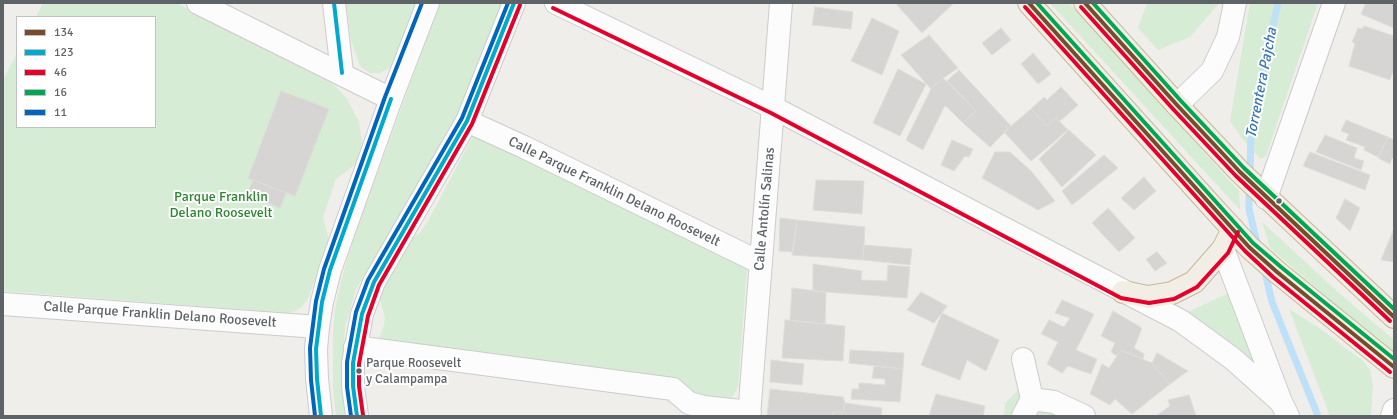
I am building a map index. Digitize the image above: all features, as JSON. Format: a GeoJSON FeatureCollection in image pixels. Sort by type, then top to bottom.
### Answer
{"type":"FeatureCollection","features":[{"type":"Feature","properties":{"kind":"highway"},"geometry":{"type":"LineString","coordinates":[[1029,3],[1249,247],[1277,272],[1394,367]]}},
{"type":"Feature","properties":{"kind":"highway"},"geometry":{"type":"LineString","coordinates":[[1084,3],[1240,172],[1394,317]]}},
{"type":"Feature","properties":{"kind":"highway"},"geometry":{"type":"LineString","coordinates":[[1123,292],[1148,297],[1172,293],[1194,282],[1223,249],[1233,229]]}},
{"type":"Feature","properties":{"kind":"street"},"geometry":{"type":"LineString","coordinates":[[198,3],[342,73],[391,99]]}},
{"type":"Feature","properties":{"kind":"street"},"geometry":{"type":"LineString","coordinates":[[334,3],[342,73]]}},
{"type":"Feature","properties":{"kind":"street"},"geometry":{"type":"LineString","coordinates":[[321,416],[317,379],[316,349],[322,302],[330,270],[391,99],[428,3]]}},
{"type":"Feature","properties":{"kind":"street"},"geometry":{"type":"LineString","coordinates":[[357,416],[353,386],[355,347],[362,314],[374,282],[467,121],[514,3]]}},
{"type":"Feature","properties":{"kind":"street"},"geometry":{"type":"LineString","coordinates":[[556,3],[774,108],[1181,321],[1233,359],[1284,409]]}},
{"type":"Feature","properties":{"kind":"street","name":"Calle Antolín Salinas"},"geometry":{"type":"LineString","coordinates":[[749,414],[781,3]]}},
{"type":"Feature","properties":{"kind":"street"},"geometry":{"type":"LineString","coordinates":[[1177,105],[1212,71],[1228,37],[1235,3]]}},
{"type":"Feature","properties":{"kind":"street"},"geometry":{"type":"LineString","coordinates":[[1263,195],[1334,3]]}},
{"type":"Feature","properties":{"kind":"street","name":"Calle Parque Franklin Delano Roosevelt"},"geometry":{"type":"LineString","coordinates":[[467,121],[524,147],[761,263]]}},
{"type":"Feature","properties":{"kind":"street"},"geometry":{"type":"LineString","coordinates":[[1223,249],[1284,409]]}},
{"type":"Feature","properties":{"kind":"street","name":"Calle Parque Franklin Delano Roosevelt"},"geometry":{"type":"LineString","coordinates":[[3,304],[318,327]]}},
{"type":"Feature","properties":{"kind":"street"},"geometry":{"type":"LineString","coordinates":[[355,347],[673,389],[689,403],[704,407],[749,414]]}},
{"type":"Feature","properties":{"kind":"street"},"geometry":{"type":"LineString","coordinates":[[1023,359],[1028,408],[1054,402],[1084,416]]}},
{"type":"Feature","properties":{"kind":"street"},"geometry":{"type":"LineString","coordinates":[[1392,416],[1394,410]]}},
{"type":"Feature","properties":{"kind":"green space","name":"Parque Franklin Delano Roosevelt"},"geometry":{"type":"Polygon","coordinates":[[[43,3],[176,3],[318,73],[336,87],[347,99],[359,122],[362,143],[357,163],[336,179],[323,217],[329,240],[309,297],[301,308],[290,313],[3,291],[3,80],[16,55],[16,128],[156,128],[156,16],[36,16],[43,3]]]}},
{"type":"Feature","properties":{"kind":"green space"},"geometry":{"type":"Polygon","coordinates":[[[346,3],[416,3],[399,56],[389,68],[380,73],[370,73],[360,66],[351,40],[346,3]]]}},
{"type":"Feature","properties":{"kind":"green space"},"geometry":{"type":"Polygon","coordinates":[[[440,3],[502,3],[502,8],[459,114],[356,289],[345,327],[343,402],[345,416],[336,416],[333,388],[333,334],[335,309],[341,281],[354,237],[440,3]]]}},
{"type":"Feature","properties":{"kind":"green space"},"geometry":{"type":"Polygon","coordinates":[[[1050,3],[1069,3],[1239,191],[1240,210],[1050,3]]]}},
{"type":"Feature","properties":{"kind":"green space"},"geometry":{"type":"Polygon","coordinates":[[[1147,3],[1219,3],[1190,37],[1158,50],[1138,28],[1147,3]]]}},
{"type":"Feature","properties":{"kind":"green space"},"geometry":{"type":"Polygon","coordinates":[[[1250,3],[1318,3],[1266,156],[1260,159],[1241,137],[1230,121],[1250,3]]]}},
{"type":"Feature","properties":{"kind":"green space"},"geometry":{"type":"Polygon","coordinates":[[[474,134],[747,269],[738,387],[732,398],[725,403],[378,341],[385,318],[380,299],[387,279],[408,240],[420,233],[428,221],[474,134]]]}},
{"type":"Feature","properties":{"kind":"green space"},"geometry":{"type":"Polygon","coordinates":[[[1262,222],[1339,293],[1394,340],[1394,355],[1270,248],[1262,222]]]}},
{"type":"Feature","properties":{"kind":"green space"},"geometry":{"type":"Polygon","coordinates":[[[1231,292],[1259,364],[1245,360],[1191,321],[1188,312],[1231,292]]]}},
{"type":"Feature","properties":{"kind":"green space"},"geometry":{"type":"Polygon","coordinates":[[[1289,309],[1322,330],[1363,361],[1370,370],[1373,385],[1371,416],[1330,416],[1289,309]]]}},
{"type":"Feature","properties":{"kind":"green space"},"geometry":{"type":"Polygon","coordinates":[[[1018,390],[1038,390],[1085,416],[1004,416],[1005,403],[1018,390]]]}},
{"type":"Feature","properties":{"kind":"building"},"geometry":{"type":"Polygon","coordinates":[[[899,3],[954,3],[922,33],[897,5],[899,3]]]}},
{"type":"Feature","properties":{"kind":"building"},"geometry":{"type":"Polygon","coordinates":[[[1366,3],[1394,3],[1394,28],[1361,14],[1366,3]]]}},
{"type":"Feature","properties":{"kind":"building"},"geometry":{"type":"Polygon","coordinates":[[[815,7],[853,12],[851,29],[812,25],[815,7]]]}},
{"type":"Feature","properties":{"kind":"building"},"geometry":{"type":"Polygon","coordinates":[[[872,18],[899,31],[882,75],[851,61],[872,18]]]}},
{"type":"Feature","properties":{"kind":"building"},"geometry":{"type":"Polygon","coordinates":[[[1364,26],[1394,36],[1394,69],[1390,80],[1349,66],[1355,43],[1352,42],[1358,28],[1362,29],[1364,26]]]}},
{"type":"Feature","properties":{"kind":"building"},"geometry":{"type":"Polygon","coordinates":[[[1001,28],[1011,40],[992,55],[982,43],[1001,28]]]}},
{"type":"Feature","properties":{"kind":"building"},"geometry":{"type":"Polygon","coordinates":[[[929,35],[958,68],[943,78],[931,89],[901,55],[929,35]]]}},
{"type":"Feature","properties":{"kind":"building"},"geometry":{"type":"Polygon","coordinates":[[[1033,53],[1051,74],[1038,84],[1021,64],[1033,53]]]}},
{"type":"Feature","properties":{"kind":"building"},"geometry":{"type":"Polygon","coordinates":[[[898,69],[926,84],[900,136],[873,123],[898,69]]]}},
{"type":"Feature","properties":{"kind":"building"},"geometry":{"type":"Polygon","coordinates":[[[959,70],[1011,126],[990,147],[963,123],[976,111],[947,81],[959,70]]]}},
{"type":"Feature","properties":{"kind":"building"},"geometry":{"type":"Polygon","coordinates":[[[943,78],[976,111],[963,123],[946,106],[944,107],[923,150],[906,140],[931,89],[943,78]]]}},
{"type":"Feature","properties":{"kind":"building"},"geometry":{"type":"Polygon","coordinates":[[[1061,87],[1078,105],[1059,122],[1056,118],[1047,126],[1031,109],[1044,97],[1047,100],[1061,87]]]}},
{"type":"Feature","properties":{"kind":"building"},"geometry":{"type":"Polygon","coordinates":[[[281,91],[329,109],[295,196],[248,178],[281,91]]]}},
{"type":"Feature","properties":{"kind":"building"},"geometry":{"type":"Polygon","coordinates":[[[1031,109],[1047,126],[1056,118],[1068,130],[1031,161],[1004,132],[1031,109]]]}},
{"type":"Feature","properties":{"kind":"building"},"geometry":{"type":"Polygon","coordinates":[[[1346,120],[1388,137],[1378,157],[1364,150],[1365,147],[1346,140],[1349,134],[1341,131],[1346,120]]]}},
{"type":"Feature","properties":{"kind":"building"},"geometry":{"type":"Polygon","coordinates":[[[1069,130],[1096,155],[1062,187],[1039,159],[1069,130]]]}},
{"type":"Feature","properties":{"kind":"building"},"geometry":{"type":"Polygon","coordinates":[[[1325,135],[1357,148],[1354,158],[1364,161],[1361,170],[1316,152],[1325,135]]]}},
{"type":"Feature","properties":{"kind":"building"},"geometry":{"type":"Polygon","coordinates":[[[1388,137],[1394,140],[1394,158],[1392,158],[1390,164],[1378,158],[1388,137]]]}},
{"type":"Feature","properties":{"kind":"building"},"geometry":{"type":"Polygon","coordinates":[[[952,140],[973,149],[969,157],[965,156],[954,171],[941,165],[952,140]]]}},
{"type":"Feature","properties":{"kind":"building"},"geometry":{"type":"Polygon","coordinates":[[[995,152],[1010,152],[1032,172],[1055,201],[1038,210],[982,178],[995,152]]]}},
{"type":"Feature","properties":{"kind":"building"},"geometry":{"type":"Polygon","coordinates":[[[1310,152],[1370,175],[1365,190],[1303,166],[1310,152]]]}},
{"type":"Feature","properties":{"kind":"building"},"geometry":{"type":"Polygon","coordinates":[[[1104,155],[1118,168],[1072,205],[1062,191],[1104,155]]]}},
{"type":"Feature","properties":{"kind":"building"},"geometry":{"type":"Polygon","coordinates":[[[1144,177],[1156,191],[1134,210],[1121,198],[1144,177]]]}},
{"type":"Feature","properties":{"kind":"building"},"geometry":{"type":"Polygon","coordinates":[[[253,180],[286,193],[280,208],[247,194],[253,180]]]}},
{"type":"Feature","properties":{"kind":"building"},"geometry":{"type":"Polygon","coordinates":[[[816,180],[864,181],[862,214],[813,210],[816,180]]]}},
{"type":"Feature","properties":{"kind":"building"},"geometry":{"type":"Polygon","coordinates":[[[1345,199],[1360,208],[1350,231],[1336,218],[1345,199]]]}},
{"type":"Feature","properties":{"kind":"building"},"geometry":{"type":"Polygon","coordinates":[[[1108,208],[1135,238],[1119,252],[1092,223],[1108,208]]]}},
{"type":"Feature","properties":{"kind":"building"},"geometry":{"type":"Polygon","coordinates":[[[780,218],[797,220],[793,252],[779,251],[780,218]]]}},
{"type":"Feature","properties":{"kind":"building"},"geometry":{"type":"Polygon","coordinates":[[[797,220],[865,227],[863,260],[792,255],[797,220]]]}},
{"type":"Feature","properties":{"kind":"building"},"geometry":{"type":"Polygon","coordinates":[[[1393,231],[1394,262],[1381,260],[1393,231]]]}},
{"type":"Feature","properties":{"kind":"building"},"geometry":{"type":"Polygon","coordinates":[[[864,245],[912,249],[910,265],[863,260],[864,245]]]}},
{"type":"Feature","properties":{"kind":"building"},"geometry":{"type":"Polygon","coordinates":[[[1157,252],[1167,263],[1155,271],[1146,259],[1157,252]]]}},
{"type":"Feature","properties":{"kind":"building"},"geometry":{"type":"Polygon","coordinates":[[[813,264],[862,271],[861,280],[887,281],[888,265],[910,267],[907,298],[813,291],[813,264]]]}},
{"type":"Feature","properties":{"kind":"building"},"geometry":{"type":"Polygon","coordinates":[[[792,288],[826,292],[825,324],[790,320],[792,288]]]}},
{"type":"Feature","properties":{"kind":"building"},"geometry":{"type":"Polygon","coordinates":[[[921,292],[947,306],[934,323],[907,310],[921,292]]]}},
{"type":"Feature","properties":{"kind":"building"},"geometry":{"type":"Polygon","coordinates":[[[1062,300],[1094,314],[1076,350],[1097,359],[1091,374],[1068,366],[1062,373],[1047,364],[1058,342],[1041,334],[1049,320],[1064,327],[1070,318],[1055,313],[1062,300]]]}},
{"type":"Feature","properties":{"kind":"building"},"geometry":{"type":"Polygon","coordinates":[[[1113,311],[1142,328],[1134,348],[1144,354],[1143,359],[1121,350],[1117,356],[1111,352],[1115,343],[1101,336],[1113,311]]]}},
{"type":"Feature","properties":{"kind":"building"},"geometry":{"type":"Polygon","coordinates":[[[942,313],[999,340],[986,371],[967,360],[960,380],[921,365],[942,313]]]}},
{"type":"Feature","properties":{"kind":"building"},"geometry":{"type":"Polygon","coordinates":[[[785,320],[845,326],[843,361],[782,358],[785,320]]]}},
{"type":"Feature","properties":{"kind":"building"},"geometry":{"type":"Polygon","coordinates":[[[850,350],[904,353],[903,369],[849,363],[850,350]]]}},
{"type":"Feature","properties":{"kind":"building"},"geometry":{"type":"Polygon","coordinates":[[[1121,350],[1152,363],[1170,384],[1132,414],[1115,399],[1110,405],[1090,394],[1102,364],[1109,368],[1121,350]]]}},
{"type":"Feature","properties":{"kind":"building"},"geometry":{"type":"Polygon","coordinates":[[[1157,353],[1188,371],[1170,384],[1152,363],[1157,353]]]}},
{"type":"Feature","properties":{"kind":"building"},"geometry":{"type":"Polygon","coordinates":[[[771,360],[804,364],[802,385],[770,382],[771,360]]]}},
{"type":"Feature","properties":{"kind":"building"},"geometry":{"type":"Polygon","coordinates":[[[874,366],[903,369],[900,402],[851,399],[852,389],[859,389],[859,383],[885,385],[885,379],[872,378],[874,366]]]}},
{"type":"Feature","properties":{"kind":"building"},"geometry":{"type":"Polygon","coordinates":[[[770,389],[843,397],[845,403],[843,413],[833,412],[833,416],[767,416],[770,389]]]}},
{"type":"Feature","properties":{"kind":"building"},"geometry":{"type":"Polygon","coordinates":[[[936,394],[985,406],[983,416],[929,416],[936,394]]]}},
{"type":"Feature","properties":{"kind":"building"},"geometry":{"type":"Polygon","coordinates":[[[1189,395],[1196,416],[1156,416],[1170,406],[1168,400],[1189,395]]]}},
{"type":"Feature","properties":{"kind":"building"},"geometry":{"type":"Polygon","coordinates":[[[845,403],[882,408],[881,416],[833,416],[833,412],[843,413],[845,403]]]}},
{"type":"Feature","properties":{"kind":"waterway","name":"Torrentera Pajcha"},"geometry":{"type":"LineString","coordinates":[[1250,176],[1251,128],[1278,3]]}},
{"type":"Feature","properties":{"kind":"waterway","name":"Torrentera Pajcha"},"geometry":{"type":"LineString","coordinates":[[1249,186],[1249,209],[1258,247]]}},
{"type":"Feature","properties":{"kind":"waterway","name":"Torrentera Pajcha"},"geometry":{"type":"LineString","coordinates":[[1264,268],[1272,302],[1318,416]]}},
{"type":"Feature","properties":{"kind":"transit line","name":"123"},"geometry":{"type":"LineString","coordinates":[[334,3],[342,73]]}},
{"type":"Feature","properties":{"kind":"transit line","name":"11"},"geometry":{"type":"LineString","coordinates":[[315,416],[311,380],[310,348],[316,301],[324,269],[385,97],[422,3]]}},
{"type":"Feature","properties":{"kind":"transit line","name":"11"},"geometry":{"type":"LineString","coordinates":[[351,416],[347,387],[347,362],[356,312],[368,280],[462,118],[508,3]]}},
{"type":"Feature","properties":{"kind":"transit line","name":"123"},"geometry":{"type":"LineString","coordinates":[[357,416],[353,386],[353,363],[362,314],[374,282],[467,121],[514,3]]}},
{"type":"Feature","properties":{"kind":"transit line","name":"134"},"geometry":{"type":"LineString","coordinates":[[1029,3],[1249,247],[1277,272],[1394,367]]}},
{"type":"Feature","properties":{"kind":"transit line","name":"16"},"geometry":{"type":"LineString","coordinates":[[1037,3],[1253,243],[1394,359]]}},
{"type":"Feature","properties":{"kind":"transit line","name":"134"},"geometry":{"type":"LineString","coordinates":[[1085,3],[1240,172],[1394,317]]}},
{"type":"Feature","properties":{"kind":"transit line","name":"16"},"geometry":{"type":"LineString","coordinates":[[1093,3],[1181,101],[1244,168],[1394,309]]}},
{"type":"Feature","properties":{"kind":"transit line","name":"46"},"geometry":{"type":"LineString","coordinates":[[363,415],[359,386],[359,364],[368,316],[379,285],[472,124],[520,5]]}},
{"type":"Feature","properties":{"kind":"transit line","name":"46"},"geometry":{"type":"LineString","coordinates":[[1025,7],[1245,251],[1273,277],[1390,372]]}},
{"type":"Feature","properties":{"kind":"transit line","name":"46"},"geometry":{"type":"LineString","coordinates":[[1081,7],[1236,176],[1390,321]]}},
{"type":"Feature","properties":{"kind":"transit line","name":"46"},"geometry":{"type":"LineString","coordinates":[[553,8],[771,113],[1121,298],[1149,303],[1174,299],[1197,287],[1228,253],[1238,232]]}},
{"type":"Feature","properties":{"kind":"transit line","name":"123"},"geometry":{"type":"LineString","coordinates":[[321,416],[317,379],[316,349],[322,302],[330,270],[391,99]]}},
{"type":"Feature","properties":{"kind":"place","name":"Parque Roosevelt y Calampampa"},"geometry":{"type":"Point","coordinates":[359,371]}}]}
